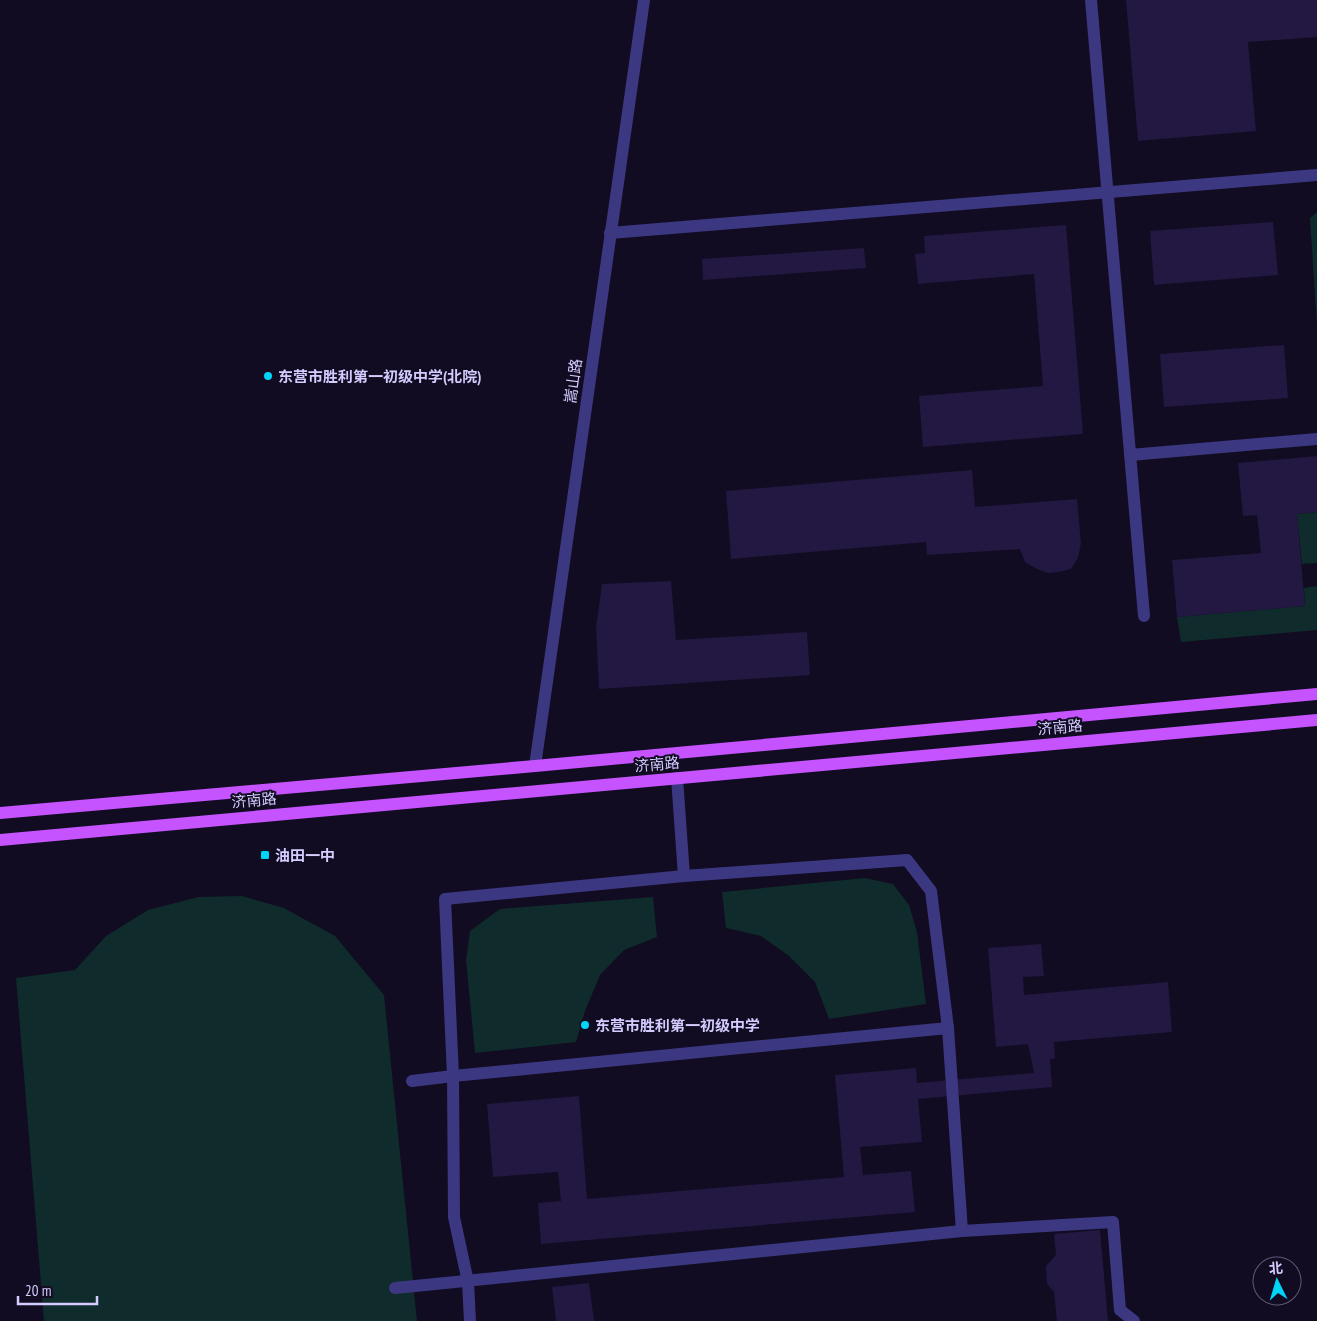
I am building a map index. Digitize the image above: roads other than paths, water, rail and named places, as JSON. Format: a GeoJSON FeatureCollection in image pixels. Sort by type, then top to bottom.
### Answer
{"type":"FeatureCollection","features":[{"type":"Feature","properties":{"kind":"main road","name":"济南路"},"geometry":{"type":"LineString","coordinates":[[0,813],[1317,694]]}},
{"type":"Feature","properties":{"kind":"main road","name":"济南路"},"geometry":{"type":"LineString","coordinates":[[0,840],[1317,720]]}},
{"type":"Feature","properties":{"kind":"street","name":"嵩山路"},"geometry":{"type":"LineString","coordinates":[[535,766],[644,0]]}},
{"type":"Feature","properties":{"kind":"street"},"geometry":{"type":"LineString","coordinates":[[1091,0],[1144,616]]}},
{"type":"Feature","properties":{"kind":"street"},"geometry":{"type":"LineString","coordinates":[[610,233],[1317,175]]}},
{"type":"Feature","properties":{"kind":"street"},"geometry":{"type":"LineString","coordinates":[[1130,455],[1317,439]]}},
{"type":"Feature","properties":{"kind":"street"},"geometry":{"type":"LineString","coordinates":[[676,778],[684,876]]}},
{"type":"Feature","properties":{"kind":"street"},"geometry":{"type":"LineString","coordinates":[[470,1321],[468,1282],[454,1217],[453,1076],[445,899],[684,876],[907,860],[931,891],[948,1028],[962,1231]]}},
{"type":"Feature","properties":{"kind":"street"},"geometry":{"type":"LineString","coordinates":[[412,1081],[948,1028]]}},
{"type":"Feature","properties":{"kind":"street"},"geometry":{"type":"LineString","coordinates":[[395,1288],[962,1231],[1113,1222],[1120,1310],[1134,1321]]}},
{"type":"Feature","properties":{"kind":"place","name":"东营市胜利第一初级中学(北院)"},"geometry":{"type":"Point","coordinates":[268,376]}},
{"type":"Feature","properties":{"kind":"place","name":"油田一中"},"geometry":{"type":"Point","coordinates":[265,855]}},
{"type":"Feature","properties":{"kind":"place","name":"东营市胜利第一初级中学"},"geometry":{"type":"Point","coordinates":[585,1025]}}]}
